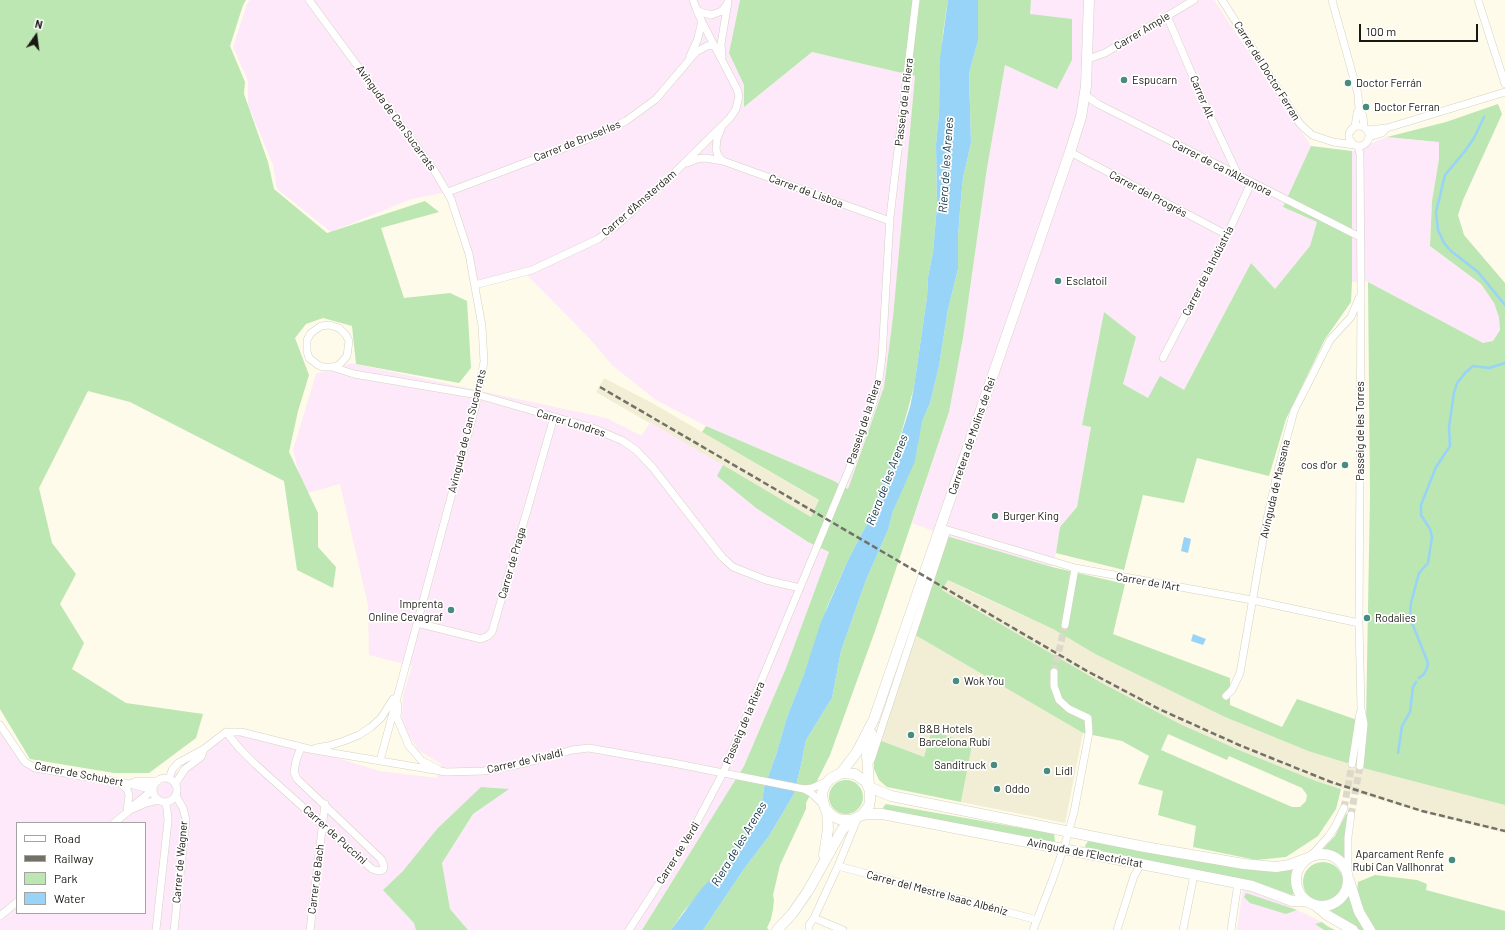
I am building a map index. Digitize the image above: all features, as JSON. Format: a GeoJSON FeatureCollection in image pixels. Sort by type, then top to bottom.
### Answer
{"type":"FeatureCollection","features":[{"type":"Feature","properties":{"kind":"main road","name":"Carretera de Molins de Rei"},"geometry":{"type":"LineString","coordinates":[[828,780],[841,773],[851,760],[860,748],[874,719],[944,529],[1081,117],[1085,95],[1088,59],[1089,0]]}},
{"type":"Feature","properties":{"kind":"main road","name":"Carretera de Molins de Rei"},"geometry":{"type":"LineString","coordinates":[[822,865],[839,834],[869,806],[868,755],[874,719]]}},
{"type":"Feature","properties":{"kind":"main road"},"geometry":{"type":"LineString","coordinates":[[841,773],[850,772],[869,782]]}},
{"type":"Feature","properties":{"kind":"main road"},"geometry":{"type":"LineString","coordinates":[[777,930],[801,903],[822,865],[828,834],[822,793],[828,780]]}},
{"type":"Feature","properties":{"kind":"main road","name":"Avinguda de l'Electricitat"},"geometry":{"type":"LineString","coordinates":[[869,782],[891,796],[1145,847],[1276,867],[1289,865],[1309,858]]}},
{"type":"Feature","properties":{"kind":"main road"},"geometry":{"type":"LineString","coordinates":[[825,808],[838,819],[857,817]]}},
{"type":"Feature","properties":{"kind":"main road","name":"Avinguda de l'Electricitat"},"geometry":{"type":"LineString","coordinates":[[857,817],[869,814],[882,814],[1238,883],[1252,886],[1292,901],[1306,901]]}},
{"type":"Feature","properties":{"kind":"main road"},"geometry":{"type":"LineString","coordinates":[[1354,930],[1306,901],[1298,891],[1296,879],[1297,871],[1301,864],[1309,858],[1318,854],[1327,854],[1336,858],[1342,863],[1348,876],[1359,912],[1370,930]]}},
{"type":"Feature","properties":{"kind":"main road"},"geometry":{"type":"LineString","coordinates":[[1316,906],[1324,907],[1332,905],[1338,901],[1345,894],[1348,876]]}},
{"type":"Feature","properties":{"kind":"street","name":"Avinguda de Can Sucarrats"},"geometry":{"type":"LineString","coordinates":[[309,0],[408,134],[448,192],[469,254],[484,344],[484,362],[478,395],[380,761]]}},
{"type":"Feature","properties":{"kind":"street","name":"Passeig de la Riera"},"geometry":{"type":"LineString","coordinates":[[723,773],[855,453],[873,403],[879,379],[882,357],[890,221],[916,0]]}},
{"type":"Feature","properties":{"kind":"street","name":"Carrer Ample"},"geometry":{"type":"LineString","coordinates":[[1088,59],[1105,53],[1194,0]]}},
{"type":"Feature","properties":{"kind":"street","name":"Carrer del Doctor Ferran"},"geometry":{"type":"LineString","coordinates":[[1222,0],[1300,124],[1312,135],[1333,142],[1359,147]]}},
{"type":"Feature","properties":{"kind":"street"},"geometry":{"type":"LineString","coordinates":[[1332,0],[1358,94],[1359,110],[1357,113],[1355,127]]}},
{"type":"Feature","properties":{"kind":"street"},"geometry":{"type":"LineString","coordinates":[[1478,0],[1505,84]]}},
{"type":"Feature","properties":{"kind":"street"},"geometry":{"type":"LineString","coordinates":[[693,3],[705,14],[717,14],[726,7],[728,1]]}},
{"type":"Feature","properties":{"kind":"street","name":"Carrer d'Amsterdam"},"geometry":{"type":"LineString","coordinates":[[723,63],[721,44],[728,1]]}},
{"type":"Feature","properties":{"kind":"street","name":"Carrer d'Amsterdam"},"geometry":{"type":"LineString","coordinates":[[475,285],[532,270],[598,239],[616,225],[681,166],[730,118],[736,109],[739,96],[737,89],[693,3]]}},
{"type":"Feature","properties":{"kind":"street","name":"Carrer Alt"},"geometry":{"type":"LineString","coordinates":[[1167,16],[1206,107],[1239,177]]}},
{"type":"Feature","properties":{"kind":"street","name":"Carrer de Brusel·les"},"geometry":{"type":"LineString","coordinates":[[687,62],[697,41],[702,22]]}},
{"type":"Feature","properties":{"kind":"street","name":"Carrer de Brusel·les"},"geometry":{"type":"LineString","coordinates":[[448,192],[588,139],[626,121],[656,99],[687,62],[702,48],[714,45]]}},
{"type":"Feature","properties":{"kind":"street"},"geometry":{"type":"LineString","coordinates":[[1367,132],[1387,128],[1505,92]]}},
{"type":"Feature","properties":{"kind":"street","name":"Carrer de ca n'Alzamora"},"geometry":{"type":"LineString","coordinates":[[1085,95],[1098,104],[1239,177],[1360,237]]}},
{"type":"Feature","properties":{"kind":"street"},"geometry":{"type":"LineString","coordinates":[[1349,134],[1351,142],[1359,147],[1368,141],[1363,116],[1359,110]]}},
{"type":"Feature","properties":{"kind":"street"},"geometry":{"type":"LineString","coordinates":[[723,126],[717,138],[716,149],[718,156],[723,161]]}},
{"type":"Feature","properties":{"kind":"street"},"geometry":{"type":"LineString","coordinates":[[1339,143],[1355,127],[1360,126],[1367,132]]}},
{"type":"Feature","properties":{"kind":"street","name":"Passeig de les Torres"},"geometry":{"type":"LineString","coordinates":[[1356,766],[1361,709],[1359,623],[1361,294],[1359,147]]}},
{"type":"Feature","properties":{"kind":"street","name":"Carrer del Progrés"},"geometry":{"type":"LineString","coordinates":[[1070,152],[1226,235]]}},
{"type":"Feature","properties":{"kind":"street","name":"Carrer de Lisboa"},"geometry":{"type":"LineString","coordinates":[[681,166],[697,159],[705,158],[723,161],[890,221]]}},
{"type":"Feature","properties":{"kind":"street","name":"Carrer de la Indústria"},"geometry":{"type":"LineString","coordinates":[[1163,358],[1251,183]]}},
{"type":"Feature","properties":{"kind":"street","name":"Avinguda de Massana"},"geometry":{"type":"LineString","coordinates":[[1226,696],[1232,690],[1240,673],[1276,474],[1294,411],[1330,340],[1351,317],[1361,294]]}},
{"type":"Feature","properties":{"kind":"street"},"geometry":{"type":"LineString","coordinates":[[329,325],[339,328],[346,335],[349,341],[347,356],[342,362],[332,367],[323,367],[318,365],[309,358],[307,351],[307,340],[311,333],[321,326],[329,325]]}},
{"type":"Feature","properties":{"kind":"street","name":"Carrer Londres"},"geometry":{"type":"LineString","coordinates":[[332,367],[354,374],[478,395],[593,428],[623,441],[636,450],[653,468],[722,557],[733,567],[766,580],[800,588]]}},
{"type":"Feature","properties":{"kind":"street","name":"Carrer de Praga"},"geometry":{"type":"LineString","coordinates":[[417,623],[481,639],[488,636],[492,632],[554,417]]}},
{"type":"Feature","properties":{"kind":"street","name":"Carrer de l'Art"},"geometry":{"type":"LineString","coordinates":[[944,529],[1076,568],[1252,600],[1359,623]]}},
{"type":"Feature","properties":{"kind":"street","name":"Carretera de Molins de Rei"},"geometry":{"type":"LineString","coordinates":[[869,782],[871,755],[944,529]]}},
{"type":"Feature","properties":{"kind":"street"},"geometry":{"type":"LineString","coordinates":[[1065,625],[1076,568]]}},
{"type":"Feature","properties":{"kind":"street"},"geometry":{"type":"LineString","coordinates":[[1032,930],[1064,849],[1074,812],[1089,733],[1088,718],[1069,709],[1059,700],[1054,686],[1054,672]]}},
{"type":"Feature","properties":{"kind":"street","name":"Avinguda de Can Sucarrats"},"geometry":{"type":"LineString","coordinates":[[308,749],[328,746],[359,735],[371,727],[381,718],[390,706],[399,688]]}},
{"type":"Feature","properties":{"kind":"street","name":"Avinguda de Can Sucarrats"},"geometry":{"type":"LineString","coordinates":[[399,688],[397,718],[409,746],[422,761],[446,772]]}},
{"type":"Feature","properties":{"kind":"street","name":"Carrer de Schubert"},"geometry":{"type":"LineString","coordinates":[[0,725],[25,762],[35,768],[153,789]]}},
{"type":"Feature","properties":{"kind":"street"},"geometry":{"type":"LineString","coordinates":[[169,779],[172,770],[178,763],[204,750],[226,732]]}},
{"type":"Feature","properties":{"kind":"street","name":"Carrer de Vivaldi"},"geometry":{"type":"LineString","coordinates":[[226,732],[241,732],[308,749],[446,772],[484,771],[525,763],[572,750],[589,748],[804,789],[812,788],[828,780]]}},
{"type":"Feature","properties":{"kind":"street","name":"Carrer de Puccini"},"geometry":{"type":"LineString","coordinates":[[226,732],[255,764],[372,869],[378,871],[383,870],[384,866],[381,859],[325,804],[297,779],[294,772],[296,760],[301,747]]}},
{"type":"Feature","properties":{"kind":"street"},"geometry":{"type":"LineString","coordinates":[[175,784],[185,769],[201,757],[204,750]]}},
{"type":"Feature","properties":{"kind":"street","name":"Carrer de Verdi"},"geometry":{"type":"LineString","coordinates":[[629,930],[689,837],[723,773]]}},
{"type":"Feature","properties":{"kind":"street"},"geometry":{"type":"LineString","coordinates":[[115,822],[153,789],[158,780],[165,778],[169,779],[175,784],[177,788],[176,796],[173,800],[146,803],[128,811]]}},
{"type":"Feature","properties":{"kind":"street","name":"Carrer de Schubert"},"geometry":{"type":"LineString","coordinates":[[130,784],[137,780],[158,780]]}},
{"type":"Feature","properties":{"kind":"street"},"geometry":{"type":"LineString","coordinates":[[120,783],[127,789],[129,795],[128,811]]}},
{"type":"Feature","properties":{"kind":"street"},"geometry":{"type":"LineString","coordinates":[[153,789],[155,798],[162,801]]}},
{"type":"Feature","properties":{"kind":"street","name":"Carrer de Vivaldi"},"geometry":{"type":"LineString","coordinates":[[804,789],[811,793],[825,808]]}},
{"type":"Feature","properties":{"kind":"street","name":"Carrer de Wagner"},"geometry":{"type":"LineString","coordinates":[[174,930],[186,820],[183,808],[176,796]]}},
{"type":"Feature","properties":{"kind":"street","name":"Carrer de Wagner"},"geometry":{"type":"LineString","coordinates":[[156,930],[168,821],[167,809],[162,801]]}},
{"type":"Feature","properties":{"kind":"street","name":"Carrer de Bach"},"geometry":{"type":"LineString","coordinates":[[310,930],[325,804]]}},
{"type":"Feature","properties":{"kind":"street"},"geometry":{"type":"LineString","coordinates":[[1309,858],[1335,827],[1344,808]]}},
{"type":"Feature","properties":{"kind":"street"},"geometry":{"type":"LineString","coordinates":[[1348,876],[1348,837],[1351,815]]}},
{"type":"Feature","properties":{"kind":"street"},"geometry":{"type":"LineString","coordinates":[[803,930],[809,928],[814,918],[838,866],[857,817]]}},
{"type":"Feature","properties":{"kind":"street"},"geometry":{"type":"LineString","coordinates":[[1117,930],[1134,876],[1140,864]]}},
{"type":"Feature","properties":{"kind":"street","name":"Carrer del Mestre Isaac Albéniz"},"geometry":{"type":"LineString","coordinates":[[838,866],[1037,920]]}},
{"type":"Feature","properties":{"kind":"street"},"geometry":{"type":"LineString","coordinates":[[1183,930],[1194,875]]}},
{"type":"Feature","properties":{"kind":"street"},"geometry":{"type":"LineString","coordinates":[[1231,930],[1238,883]]}},
{"type":"Feature","properties":{"kind":"street"},"geometry":{"type":"LineString","coordinates":[[0,916],[16,903]]}},
{"type":"Feature","properties":{"kind":"street"},"geometry":{"type":"LineString","coordinates":[[814,918],[843,930]]}},
{"type":"Feature","properties":{"kind":"shaded area"},"geometry":{"type":"Polygon","coordinates":[[[250,0],[740,0],[729,53],[744,85],[744,107],[812,52],[915,76],[893,317],[884,387],[848,489],[832,480],[706,426],[656,400],[612,365],[591,340],[524,272],[475,285],[448,192],[411,199],[331,232],[277,189],[273,165],[248,105],[248,81],[233,47],[247,4],[250,0]]]}},
{"type":"Feature","properties":{"kind":"shaded area"},"geometry":{"type":"Polygon","coordinates":[[[1031,0],[1214,0],[1311,146],[1283,207],[1317,222],[1310,246],[1275,289],[1251,263],[1184,390],[1148,398],[1123,384],[1136,337],[1104,312],[1082,425],[1091,426],[1077,507],[1060,527],[1052,567],[943,535],[912,523],[949,412],[963,338],[987,168],[1005,65],[1057,89],[1029,14],[1031,0]]]}},
{"type":"Feature","properties":{"kind":"shaded area"},"geometry":{"type":"Polygon","coordinates":[[[1387,137],[1439,142],[1439,159],[1432,201],[1430,246],[1481,284],[1494,303],[1499,317],[1500,330],[1493,341],[1483,343],[1368,282],[1352,282],[1352,151],[1387,137]]]}},
{"type":"Feature","properties":{"kind":"shaded area"},"geometry":{"type":"Polygon","coordinates":[[[351,363],[606,418],[642,436],[650,422],[723,465],[718,476],[756,508],[808,542],[829,552],[786,668],[744,766],[642,930],[468,930],[450,909],[442,863],[473,814],[508,789],[481,787],[403,871],[383,890],[414,923],[416,930],[0,930],[0,725],[25,762],[156,789],[226,732],[309,749],[379,771],[437,778],[441,764],[418,750],[406,731],[402,719],[403,695],[412,666],[369,655],[368,605],[340,484],[304,494],[293,450],[316,374],[351,363]]]}},
{"type":"Feature","properties":{"kind":"shaded area"},"geometry":{"type":"Polygon","coordinates":[[[604,378],[654,404],[820,501],[811,517],[596,392],[604,378]]]}},
{"type":"Feature","properties":{"kind":"shaded area"},"geometry":{"type":"Polygon","coordinates":[[[948,580],[1053,629],[1097,655],[1225,717],[1308,751],[1505,805],[1505,833],[1425,813],[1316,781],[1180,724],[1102,683],[942,590],[948,580]]]}},
{"type":"Feature","properties":{"kind":"shaded area"},"geometry":{"type":"Polygon","coordinates":[[[910,632],[1083,733],[1065,823],[961,802],[972,745],[924,757],[874,738],[910,632]]]}},
{"type":"Feature","properties":{"kind":"shaded area"},"geometry":{"type":"Polygon","coordinates":[[[1243,888],[1275,899],[1322,922],[1316,924],[1324,930],[1237,930],[1243,888]]]}},
{"type":"Feature","properties":{"kind":"green space"},"geometry":{"type":"Polygon","coordinates":[[[0,0],[246,0],[230,46],[245,82],[244,94],[268,162],[274,189],[327,233],[425,201],[439,212],[381,228],[404,298],[450,293],[467,301],[471,368],[459,383],[356,364],[352,326],[323,318],[306,324],[295,338],[309,375],[298,411],[289,452],[318,513],[318,547],[336,567],[333,588],[297,570],[284,481],[130,402],[88,391],[39,488],[52,543],[76,574],[60,604],[84,643],[72,669],[126,703],[203,714],[196,738],[149,773],[114,773],[30,759],[0,709],[0,0]]]}},
{"type":"Feature","properties":{"kind":"green space"},"geometry":{"type":"Polygon","coordinates":[[[740,0],[948,0],[943,33],[940,72],[939,113],[936,144],[937,206],[933,252],[928,277],[927,297],[914,387],[898,445],[867,524],[848,560],[827,607],[804,674],[787,717],[776,755],[764,788],[762,801],[735,853],[684,911],[671,930],[642,930],[744,766],[786,668],[829,552],[808,542],[756,508],[717,476],[723,465],[811,517],[819,500],[702,432],[706,426],[832,480],[848,489],[884,387],[893,317],[915,76],[812,52],[744,107],[744,85],[729,53],[740,0]]]}},
{"type":"Feature","properties":{"kind":"green space"},"geometry":{"type":"Polygon","coordinates":[[[978,0],[1031,0],[1030,14],[1072,19],[1072,60],[1057,89],[1005,65],[987,168],[963,338],[949,412],[875,631],[830,755],[806,803],[806,809],[780,865],[773,895],[774,900],[771,919],[767,928],[769,930],[703,930],[744,869],[769,836],[794,794],[806,740],[832,698],[841,651],[866,580],[888,530],[893,511],[917,451],[922,422],[930,403],[939,366],[948,309],[958,269],[958,237],[963,178],[971,143],[969,73],[978,41],[978,0]]]}},
{"type":"Feature","properties":{"kind":"green space"},"geometry":{"type":"Polygon","coordinates":[[[1498,104],[1502,114],[1463,200],[1458,215],[1464,235],[1505,283],[1505,805],[1367,769],[1308,751],[1225,717],[1097,655],[1053,629],[948,580],[942,590],[1102,683],[1180,724],[1239,750],[1316,781],[1341,789],[1336,809],[1318,836],[1286,857],[1256,860],[1193,847],[1196,826],[1158,815],[1163,791],[1138,784],[1149,756],[1122,741],[1083,733],[910,632],[943,535],[1052,567],[1125,584],[1113,634],[1230,678],[1230,705],[1282,727],[1297,699],[1366,723],[1370,494],[1368,282],[1483,343],[1493,341],[1500,330],[1499,317],[1494,303],[1481,284],[1430,246],[1432,201],[1439,159],[1439,142],[1387,137],[1446,122],[1498,104]],[[1168,734],[1161,750],[1292,807],[1300,807],[1306,801],[1307,795],[1302,788],[1229,756],[1227,760],[1168,734]]]}},
{"type":"Feature","properties":{"kind":"green space"},"geometry":{"type":"Polygon","coordinates":[[[1311,146],[1352,151],[1351,302],[1325,339],[1286,419],[1269,476],[1197,458],[1184,503],[1143,495],[1124,570],[1056,553],[1060,527],[1077,507],[1091,427],[1082,425],[1104,312],[1136,337],[1123,384],[1148,398],[1160,376],[1184,390],[1251,263],[1275,289],[1310,246],[1317,222],[1283,207],[1311,146]]]}},
{"type":"Feature","properties":{"kind":"green space"},"geometry":{"type":"Polygon","coordinates":[[[932,730],[972,745],[961,802],[887,787],[879,780],[874,769],[874,738],[924,757],[932,730]]]}},
{"type":"Feature","properties":{"kind":"green space"},"geometry":{"type":"Polygon","coordinates":[[[843,780],[849,780],[858,785],[862,791],[862,803],[858,809],[849,814],[843,814],[834,809],[829,800],[829,794],[834,785],[843,780]]]}},
{"type":"Feature","properties":{"kind":"green space"},"geometry":{"type":"Polygon","coordinates":[[[481,787],[509,789],[473,814],[442,863],[450,909],[468,930],[416,930],[414,923],[383,890],[403,871],[437,829],[481,787]]]}},
{"type":"Feature","properties":{"kind":"green space"},"geometry":{"type":"Polygon","coordinates":[[[886,804],[1050,833],[1054,834],[1055,841],[1052,843],[884,810],[883,807],[886,804]]]}},
{"type":"Feature","properties":{"kind":"green space"},"geometry":{"type":"Polygon","coordinates":[[[1346,814],[1348,814],[1345,860],[1336,854],[1322,850],[1335,836],[1346,814]]]}},
{"type":"Feature","properties":{"kind":"green space"},"geometry":{"type":"Polygon","coordinates":[[[1088,841],[1293,867],[1296,868],[1292,882],[1294,894],[1292,895],[1253,881],[1087,849],[1085,846],[1088,841]]]}},
{"type":"Feature","properties":{"kind":"green space"},"geometry":{"type":"Polygon","coordinates":[[[1319,862],[1327,862],[1334,865],[1340,871],[1343,882],[1340,893],[1334,899],[1327,902],[1319,902],[1312,899],[1306,893],[1303,886],[1303,878],[1306,871],[1312,865],[1319,862]]]}},
{"type":"Feature","properties":{"kind":"green space"},"geometry":{"type":"Polygon","coordinates":[[[1375,875],[1417,880],[1427,884],[1426,890],[1505,911],[1505,930],[1376,930],[1369,922],[1357,892],[1358,882],[1375,875]]]}},
{"type":"Feature","properties":{"kind":"green space"},"geometry":{"type":"Polygon","coordinates":[[[1246,893],[1297,910],[1286,914],[1250,903],[1244,897],[1246,893]]]}},
{"type":"Feature","properties":{"kind":"green space"},"geometry":{"type":"Polygon","coordinates":[[[1349,895],[1365,930],[1360,930],[1330,911],[1344,902],[1349,895]]]}},
{"type":"Feature","properties":{"kind":"green space"},"geometry":{"type":"Polygon","coordinates":[[[1322,922],[1335,930],[1324,930],[1315,924],[1322,922]]]}},
{"type":"Feature","properties":{"kind":"water","name":"Riera de les Arenes"},"geometry":{"type":"Polygon","coordinates":[[[948,0],[978,0],[978,41],[969,73],[971,143],[963,178],[958,237],[958,269],[948,309],[939,366],[930,403],[922,422],[915,461],[893,511],[888,530],[866,580],[841,651],[832,698],[806,740],[794,794],[769,836],[744,869],[703,930],[671,930],[702,888],[735,853],[762,801],[764,788],[776,755],[787,717],[804,674],[821,622],[848,560],[867,524],[898,445],[910,407],[927,297],[928,277],[933,252],[937,206],[936,144],[939,113],[940,58],[948,0]]]}},
{"type":"Feature","properties":{"kind":"water"},"geometry":{"type":"Polygon","coordinates":[[[1184,537],[1191,539],[1188,553],[1181,551],[1184,537]]]}},
{"type":"Feature","properties":{"kind":"water"},"geometry":{"type":"Polygon","coordinates":[[[1193,634],[1206,639],[1203,645],[1191,641],[1193,634]]]}},
{"type":"Feature","properties":{"kind":"waterway"},"geometry":{"type":"LineString","coordinates":[[1484,117],[1474,138],[1445,175],[1436,212],[1438,230],[1444,243],[1451,251],[1478,272],[1505,305]]}},
{"type":"Feature","properties":{"kind":"waterway"},"geometry":{"type":"LineString","coordinates":[[1419,678],[1424,674],[1428,663],[1412,623],[1410,614],[1411,603],[1419,573],[1428,563],[1432,537],[1430,529],[1421,515],[1421,505],[1436,467],[1450,446],[1449,427],[1457,383],[1473,366],[1489,368],[1505,363]]}},
{"type":"Feature","properties":{"kind":"waterway"},"geometry":{"type":"LineString","coordinates":[[1398,753],[1402,726],[1410,712],[1413,687],[1416,682]]}},
{"type":"Feature","properties":{"kind":"tunnel"},"geometry":{"type":"LineString","coordinates":[[1054,672],[1065,625]]}},
{"type":"Feature","properties":{"kind":"tunnel"},"geometry":{"type":"LineString","coordinates":[[1344,808],[1352,764]]}},
{"type":"Feature","properties":{"kind":"tunnel"},"geometry":{"type":"LineString","coordinates":[[1351,815],[1360,766]]}},
{"type":"Feature","properties":{"kind":"railway"},"geometry":{"type":"LineString","coordinates":[[600,387],[1087,671],[1159,709],[1239,745],[1331,782],[1422,811],[1505,831]]}},
{"type":"Feature","properties":{"kind":"place","name":"Espucarn"},"geometry":{"type":"Point","coordinates":[1124,80]}},
{"type":"Feature","properties":{"kind":"place","name":"Doctor Ferrán"},"geometry":{"type":"Point","coordinates":[1348,83]}},
{"type":"Feature","properties":{"kind":"place","name":"Doctor Ferran"},"geometry":{"type":"Point","coordinates":[1366,107]}},
{"type":"Feature","properties":{"kind":"place","name":"Esclatoil"},"geometry":{"type":"Point","coordinates":[1058,281]}},
{"type":"Feature","properties":{"kind":"place","name":"cos d'or"},"geometry":{"type":"Point","coordinates":[1345,465]}},
{"type":"Feature","properties":{"kind":"place","name":"Burger King"},"geometry":{"type":"Point","coordinates":[995,516]}},
{"type":"Feature","properties":{"kind":"place","name":"Imprenta Online Cevagraf"},"geometry":{"type":"Point","coordinates":[451,610]}},
{"type":"Feature","properties":{"kind":"place","name":"Rodalies"},"geometry":{"type":"Point","coordinates":[1367,618]}},
{"type":"Feature","properties":{"kind":"place","name":"Wok You"},"geometry":{"type":"Point","coordinates":[956,681]}},
{"type":"Feature","properties":{"kind":"place","name":"B&B Hotels Barcelona Rubí"},"geometry":{"type":"Point","coordinates":[911,735]}},
{"type":"Feature","properties":{"kind":"place","name":"Sanditruck"},"geometry":{"type":"Point","coordinates":[994,765]}},
{"type":"Feature","properties":{"kind":"place","name":"Lidl"},"geometry":{"type":"Point","coordinates":[1047,771]}},
{"type":"Feature","properties":{"kind":"place","name":"Oddo"},"geometry":{"type":"Point","coordinates":[997,789]}},
{"type":"Feature","properties":{"kind":"place","name":"Aparcament Renfe Rubí Can Vallhonrat"},"geometry":{"type":"Point","coordinates":[1452,860]}}]}
